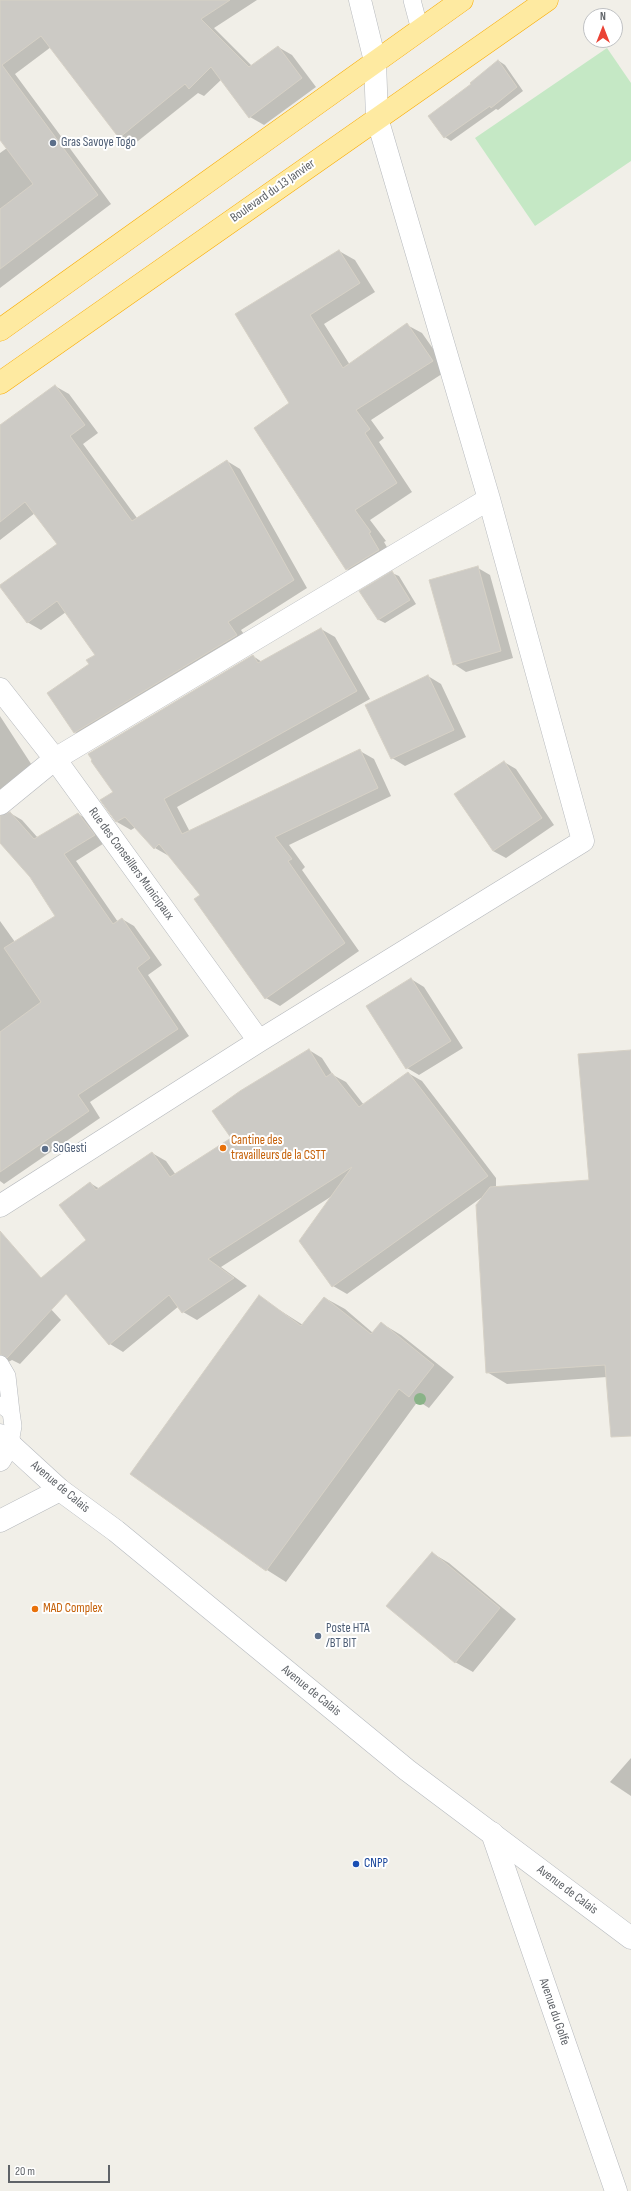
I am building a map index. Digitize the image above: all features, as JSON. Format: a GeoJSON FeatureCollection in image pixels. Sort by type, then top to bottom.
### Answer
{"type":"FeatureCollection","features":[{"type":"Feature","properties":{"kind":"highway"},"geometry":{"type":"LineString","coordinates":[[0,330],[462,0]]}},
{"type":"Feature","properties":{"kind":"highway","name":"Boulevard du 13 Janvier"},"geometry":{"type":"LineString","coordinates":[[0,383],[547,0]]}},
{"type":"Feature","properties":{"kind":"street"},"geometry":{"type":"LineString","coordinates":[[0,1206],[259,1041],[583,841],[489,499],[377,118],[375,61],[360,0]]}},
{"type":"Feature","properties":{"kind":"street"},"geometry":{"type":"LineString","coordinates":[[0,804],[54,759],[489,499]]}},
{"type":"Feature","properties":{"kind":"street","name":"Rue des Conseillers Municipaux"},"geometry":{"type":"LineString","coordinates":[[0,689],[54,759],[259,1041]]}},
{"type":"Feature","properties":{"kind":"street","name":"Avenue de Calais"},"geometry":{"type":"LineString","coordinates":[[6,1430],[60,1490],[116,1531],[407,1770],[631,1938]]}},
{"type":"Feature","properties":{"kind":"street"},"geometry":{"type":"LineString","coordinates":[[1,1527],[60,1490]]}},
{"type":"Feature","properties":{"kind":"street","name":"Avenue du Golfe"},"geometry":{"type":"LineString","coordinates":[[492,1833],[616,2191]]}},
{"type":"Feature","properties":{"kind":"lane"},"geometry":{"type":"LineString","coordinates":[[412,0],[420,30]]}},
{"type":"Feature","properties":{"kind":"lane"},"geometry":{"type":"LineString","coordinates":[[0,1364],[7,1376],[6,1430]]}},
{"type":"Feature","properties":{"kind":"green space"},"geometry":{"type":"Polygon","coordinates":[[[607,48],[631,83],[631,161],[535,226],[475,138],[607,48]]]}},
{"type":"Feature","properties":{"kind":"building"},"geometry":{"type":"Polygon","coordinates":[[[0,0],[230,0],[201,19],[249,67],[278,46],[302,78],[249,118],[211,67],[189,89],[185,84],[119,138],[41,36],[2,65],[98,195],[0,269],[0,209],[33,184],[0,140],[0,0]]]}},
{"type":"Feature","properties":{"kind":"building"},"geometry":{"type":"Polygon","coordinates":[[[498,60],[517,87],[491,108],[490,106],[444,138],[428,116],[471,84],[470,83],[498,60]]]}},
{"type":"Feature","properties":{"kind":"building"},"geometry":{"type":"Polygon","coordinates":[[[339,250],[360,283],[310,315],[343,368],[407,323],[433,361],[356,410],[370,429],[365,433],[397,483],[355,510],[371,532],[369,533],[379,550],[346,570],[254,428],[289,403],[235,314],[339,250]]]}},
{"type":"Feature","properties":{"kind":"building"},"geometry":{"type":"Polygon","coordinates":[[[55,385],[85,425],[70,436],[132,521],[227,460],[294,580],[228,622],[237,635],[74,733],[47,693],[89,664],[86,660],[95,655],[57,601],[27,623],[0,587],[0,585],[57,544],[25,502],[0,522],[0,425],[55,385]]]}},
{"type":"Feature","properties":{"kind":"building"},"geometry":{"type":"Polygon","coordinates":[[[478,566],[501,651],[453,665],[429,580],[478,566]]]}},
{"type":"Feature","properties":{"kind":"building"},"geometry":{"type":"Polygon","coordinates":[[[392,571],[410,600],[378,620],[359,591],[392,571]]]}},
{"type":"Feature","properties":{"kind":"building"},"geometry":{"type":"Polygon","coordinates":[[[321,628],[357,691],[164,799],[182,834],[360,749],[378,788],[275,837],[292,859],[288,861],[345,943],[265,999],[194,899],[200,895],[159,844],[154,849],[125,817],[116,822],[100,800],[113,792],[91,761],[92,760],[88,754],[253,655],[258,663],[321,628]]]}},
{"type":"Feature","properties":{"kind":"building"},"geometry":{"type":"Polygon","coordinates":[[[428,675],[454,730],[391,759],[365,705],[428,675]]]}},
{"type":"Feature","properties":{"kind":"building"},"geometry":{"type":"Polygon","coordinates":[[[504,761],[542,818],[493,851],[454,794],[504,761]]]}},
{"type":"Feature","properties":{"kind":"building"},"geometry":{"type":"Polygon","coordinates":[[[10,812],[34,839],[78,813],[95,835],[64,854],[113,924],[122,918],[150,958],[137,968],[178,1029],[78,1095],[89,1111],[0,1172],[0,1032],[41,1002],[4,948],[55,916],[30,877],[0,843],[0,816],[10,812]]]}},
{"type":"Feature","properties":{"kind":"building"},"geometry":{"type":"Polygon","coordinates":[[[411,978],[451,1041],[406,1069],[366,1006],[411,978]]]}},
{"type":"Feature","properties":{"kind":"building"},"geometry":{"type":"Polygon","coordinates":[[[309,1049],[326,1077],[332,1073],[359,1107],[408,1072],[488,1176],[332,1287],[299,1241],[352,1167],[208,1259],[234,1278],[182,1313],[169,1295],[109,1345],[66,1294],[7,1358],[0,1354],[0,1231],[41,1278],[86,1240],[59,1205],[90,1182],[96,1190],[152,1152],[170,1177],[231,1138],[212,1111],[240,1091],[309,1049]]]}},
{"type":"Feature","properties":{"kind":"building"},"geometry":{"type":"Polygon","coordinates":[[[631,1050],[631,1436],[611,1437],[605,1365],[486,1373],[476,1205],[490,1187],[589,1180],[578,1054],[631,1050]]]}},
{"type":"Feature","properties":{"kind":"building"},"geometry":{"type":"Polygon","coordinates":[[[259,1295],[301,1326],[324,1297],[371,1334],[381,1322],[434,1365],[409,1397],[399,1389],[266,1571],[130,1474],[259,1295]]]}},
{"type":"Feature","properties":{"kind":"building"},"geometry":{"type":"Polygon","coordinates":[[[432,1552],[500,1608],[455,1663],[386,1606],[432,1552]]]}},
{"type":"Feature","properties":{"kind":"place","name":"Gras Savoye Togo"},"geometry":{"type":"Point","coordinates":[53,143]}},
{"type":"Feature","properties":{"kind":"place","name":"Cantine des travailleurs de la CSTT"},"geometry":{"type":"Point","coordinates":[223,1148]}},
{"type":"Feature","properties":{"kind":"place","name":"SoGesti"},"geometry":{"type":"Point","coordinates":[45,1149]}},
{"type":"Feature","properties":{"kind":"place","name":"MAD Complex"},"geometry":{"type":"Point","coordinates":[35,1609]}},
{"type":"Feature","properties":{"kind":"place","name":"Poste HTA /BT BIT"},"geometry":{"type":"Point","coordinates":[318,1636]}},
{"type":"Feature","properties":{"kind":"place","name":"CNPP"},"geometry":{"type":"Point","coordinates":[356,1864]}}]}
